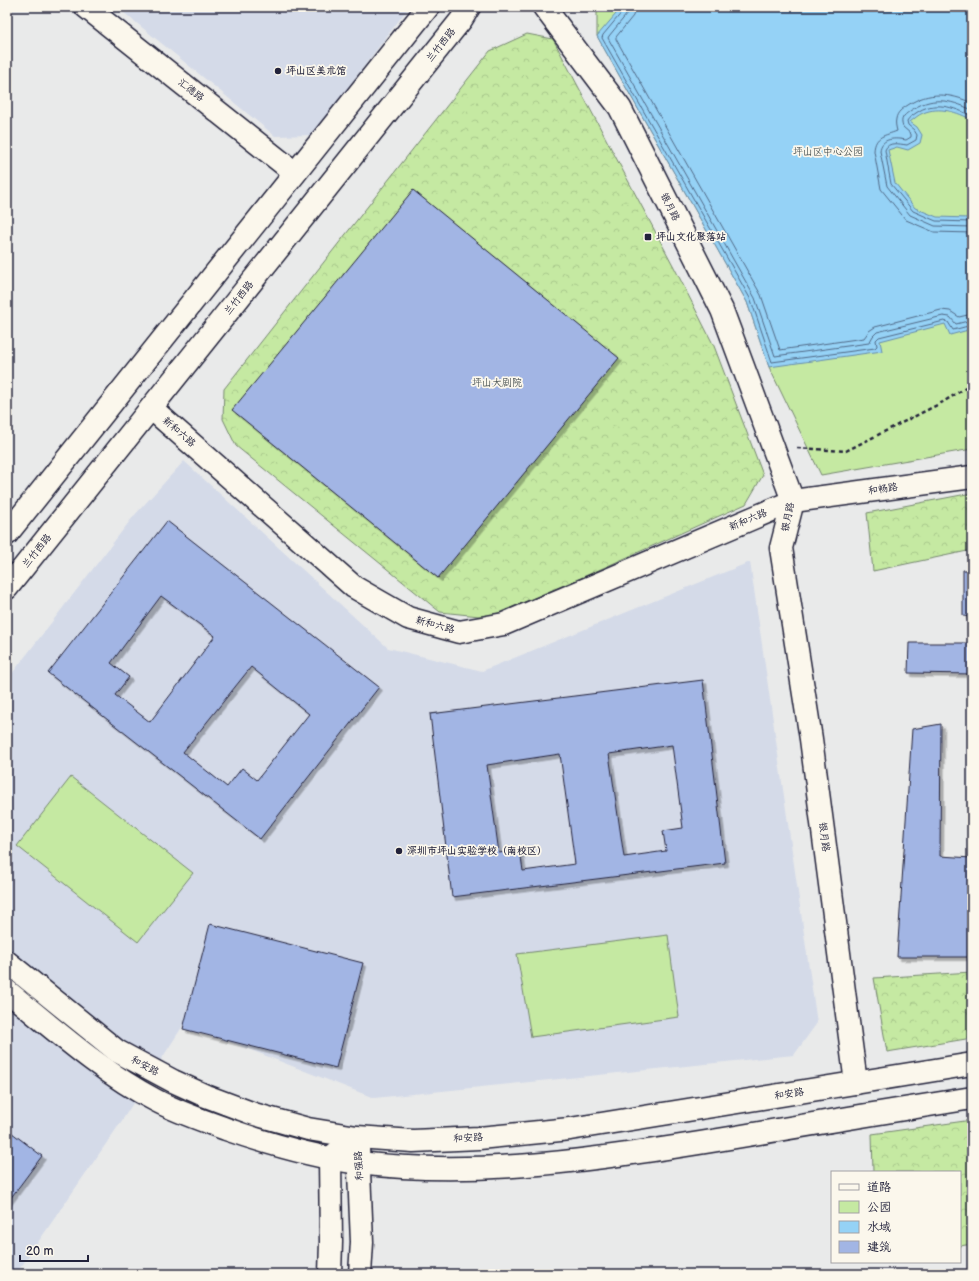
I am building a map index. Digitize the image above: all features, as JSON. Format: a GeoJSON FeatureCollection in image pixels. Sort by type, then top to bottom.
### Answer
{"type":"FeatureCollection","features":[{"type":"Feature","properties":{"kind":"street","name":"汇德路"},"geometry":{"type":"LineString","coordinates":[[86,7],[296,173]]}},
{"type":"Feature","properties":{"kind":"street"},"geometry":{"type":"LineString","coordinates":[[7,534],[428,7]]}},
{"type":"Feature","properties":{"kind":"street","name":"兰竹西路"},"geometry":{"type":"LineString","coordinates":[[7,588],[461,20],[469,7]]}},
{"type":"Feature","properties":{"kind":"street","name":"银月路"},"geometry":{"type":"LineString","coordinates":[[544,7],[620,108],[722,310],[793,501],[781,548],[812,747],[856,1083]]}},
{"type":"Feature","properties":{"kind":"street","name":"新和六路"},"geometry":{"type":"LineString","coordinates":[[151,408],[354,587],[408,618],[459,632],[504,624],[793,501]]}},
{"type":"Feature","properties":{"kind":"street","name":"和畅路"},"geometry":{"type":"LineString","coordinates":[[793,501],[972,477]]}},
{"type":"Feature","properties":{"kind":"street","name":"和安路"},"geometry":{"type":"LineString","coordinates":[[7,962],[117,1051],[173,1081],[206,1096],[254,1114],[308,1129],[358,1137],[413,1141],[440,1140],[479,1138],[570,1129],[972,1064]]}},
{"type":"Feature","properties":{"kind":"street"},"geometry":{"type":"LineString","coordinates":[[7,991],[105,1070],[131,1087],[157,1101],[192,1117],[246,1136],[304,1153],[359,1163],[412,1167],[479,1168],[576,1160],[680,1146],[972,1098]]}},
{"type":"Feature","properties":{"kind":"street","name":"和强路"},"geometry":{"type":"LineString","coordinates":[[330,1158],[358,1137]]}},
{"type":"Feature","properties":{"kind":"street","name":"和强路"},"geometry":{"type":"LineString","coordinates":[[358,1137],[362,1242],[360,1274]]}},
{"type":"Feature","properties":{"kind":"street"},"geometry":{"type":"LineString","coordinates":[[440,1140],[441,1168]]}},
{"type":"Feature","properties":{"kind":"street"},"geometry":{"type":"LineString","coordinates":[[330,1158],[330,1274]]}},
{"type":"Feature","properties":{"kind":"path"},"geometry":{"type":"LineString","coordinates":[[773,446],[846,451],[942,402],[972,384]]}},
{"type":"Feature","properties":{"kind":"shaded area","name":"坪山区美术馆"},"geometry":{"type":"Polygon","coordinates":[[[117,7],[409,7],[312,135],[275,136],[117,7]]]}},
{"type":"Feature","properties":{"kind":"shaded area","name":"深圳市坪山实验学校（南校区）"},"geometry":{"type":"Polygon","coordinates":[[[184,461],[388,648],[482,671],[750,562],[817,1023],[794,1055],[374,1098],[184,1024],[119,1125],[16,1274],[7,1274],[7,680],[133,517],[184,461]]]}},
{"type":"Feature","properties":{"kind":"green space","name":"坪山区中心公园"},"geometry":{"type":"Polygon","coordinates":[[[597,7],[972,7],[972,449],[821,475],[769,367],[747,302],[597,36],[597,7]]]}},
{"type":"Feature","properties":{"kind":"green space","name":"坪山大剧院"},"geometry":{"type":"Polygon","coordinates":[[[527,34],[553,39],[674,267],[714,346],[763,475],[746,504],[583,577],[489,617],[440,612],[236,446],[223,419],[224,389],[490,51],[527,34]]]}},
{"type":"Feature","properties":{"kind":"green space"},"geometry":{"type":"Polygon","coordinates":[[[972,493],[972,550],[873,571],[867,513],[972,493]]]}},
{"type":"Feature","properties":{"kind":"green space"},"geometry":{"type":"Polygon","coordinates":[[[71,777],[193,873],[138,942],[17,846],[71,777]]]}},
{"type":"Feature","properties":{"kind":"green space"},"geometry":{"type":"Polygon","coordinates":[[[668,935],[679,1017],[531,1037],[517,954],[668,935]]]}},
{"type":"Feature","properties":{"kind":"green space"},"geometry":{"type":"Polygon","coordinates":[[[972,972],[972,1038],[887,1052],[874,978],[972,972]]]}},
{"type":"Feature","properties":{"kind":"green space"},"geometry":{"type":"Polygon","coordinates":[[[972,1120],[972,1244],[961,1246],[961,1171],[873,1171],[872,1134],[972,1120]]]}},
{"type":"Feature","properties":{"kind":"water","name":"坪山区中心公园"},"geometry":{"type":"Polygon","coordinates":[[[622,7],[972,7],[972,120],[955,112],[942,110],[923,113],[910,122],[917,127],[922,135],[920,143],[908,150],[897,147],[888,150],[895,183],[915,208],[937,217],[972,217],[972,329],[950,335],[945,324],[880,341],[882,351],[769,367],[747,302],[597,36],[622,7]]]}},
{"type":"Feature","properties":{"kind":"building"},"geometry":{"type":"Polygon","coordinates":[[[413,190],[619,358],[438,578],[232,410],[413,190]]]}},
{"type":"Feature","properties":{"kind":"building"},"geometry":{"type":"Polygon","coordinates":[[[167,521],[379,687],[260,839],[48,673],[167,521]],[[161,596],[111,663],[129,677],[115,695],[150,722],[215,636],[161,596]],[[251,667],[183,752],[227,787],[242,768],[257,780],[309,714],[251,667]]]}},
{"type":"Feature","properties":{"kind":"building"},"geometry":{"type":"Polygon","coordinates":[[[963,570],[972,570],[972,617],[963,616],[963,570]]]}},
{"type":"Feature","properties":{"kind":"building"},"geometry":{"type":"Polygon","coordinates":[[[909,643],[972,643],[972,674],[908,673],[909,643]]]}},
{"type":"Feature","properties":{"kind":"building"},"geometry":{"type":"Polygon","coordinates":[[[703,680],[725,863],[452,897],[430,714],[703,680]],[[672,745],[609,754],[624,857],[666,851],[663,831],[683,828],[672,745]],[[560,754],[487,765],[499,853],[520,850],[523,871],[575,864],[560,754]]]}},
{"type":"Feature","properties":{"kind":"building"},"geometry":{"type":"Polygon","coordinates":[[[941,724],[940,856],[972,858],[972,957],[897,957],[912,729],[941,724]]]}},
{"type":"Feature","properties":{"kind":"building"},"geometry":{"type":"Polygon","coordinates":[[[210,924],[363,963],[336,1068],[183,1029],[210,924]]]}},
{"type":"Feature","properties":{"kind":"building"},"geometry":{"type":"Polygon","coordinates":[[[7,1129],[42,1156],[7,1203],[7,1129]]]}},
{"type":"Feature","properties":{"kind":"place","name":"坪山区美术馆"},"geometry":{"type":"Point","coordinates":[278,71]}},
{"type":"Feature","properties":{"kind":"place","name":"坪山文化聚落站"},"geometry":{"type":"Point","coordinates":[648,237]}},
{"type":"Feature","properties":{"kind":"place","name":"深圳市坪山实验学校（南校区）"},"geometry":{"type":"Point","coordinates":[399,851]}}]}
